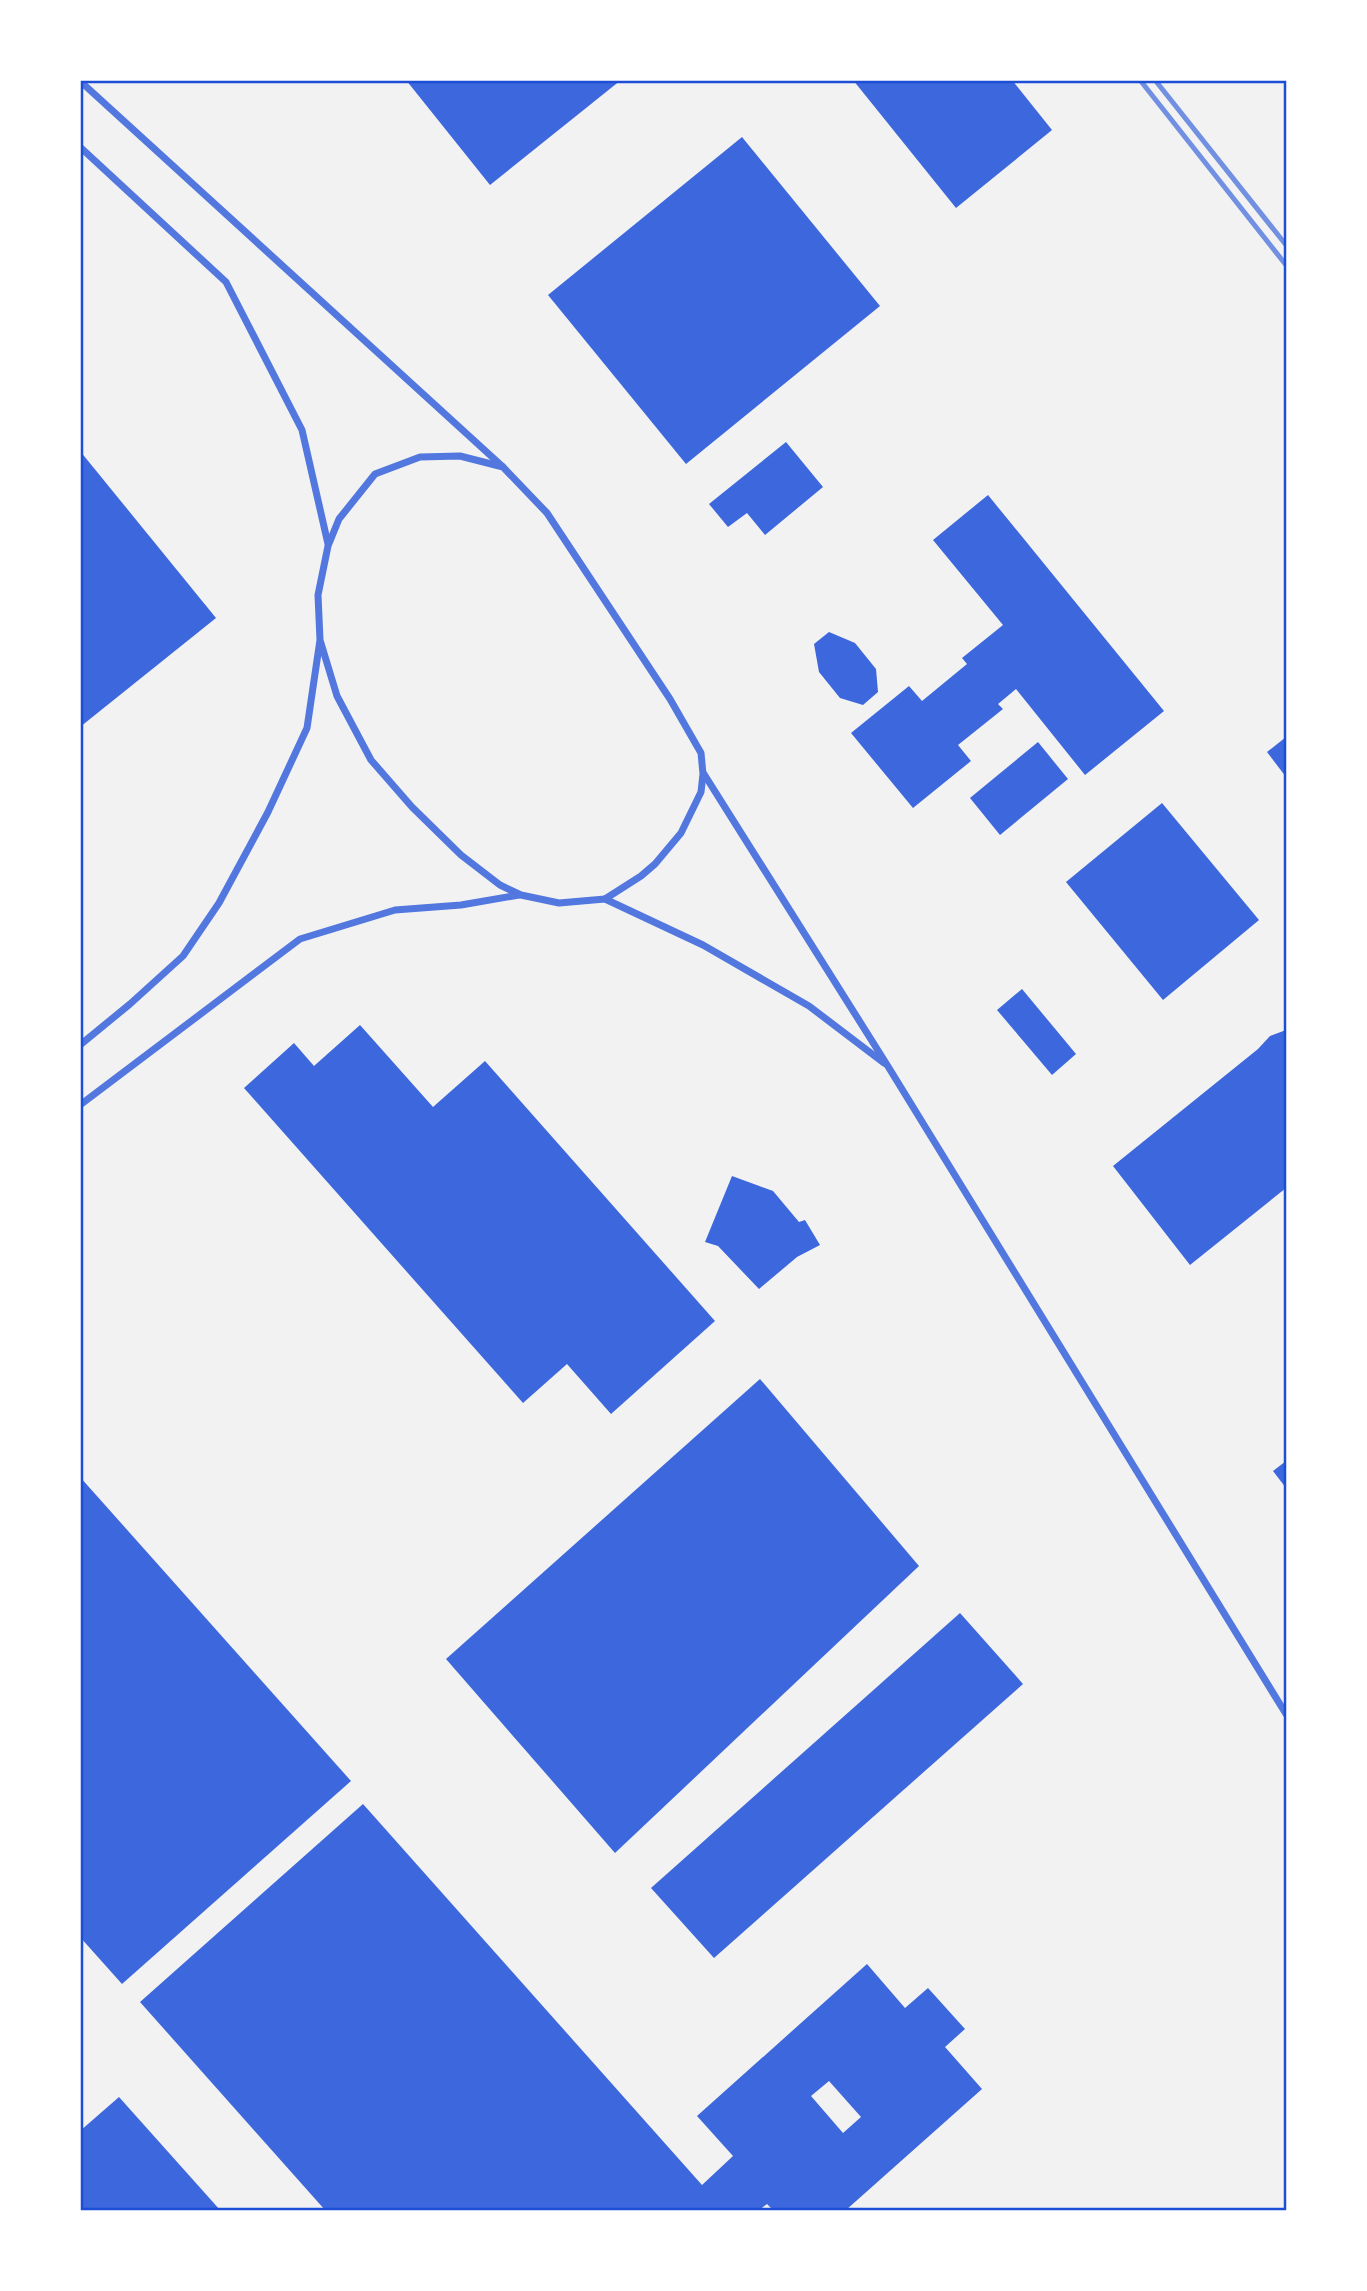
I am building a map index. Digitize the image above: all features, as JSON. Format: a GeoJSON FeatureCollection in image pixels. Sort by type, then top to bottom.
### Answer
{"type":"FeatureCollection","features":[{"type":"Feature","properties":{"kind":"street"},"geometry":{"type":"LineString","coordinates":[[80,81],[503,467],[547,513],[670,699],[701,753],[701,792],[681,833],[648,870],[605,900]]}},
{"type":"Feature","properties":{"kind":"street"},"geometry":{"type":"LineString","coordinates":[[80,147],[226,282],[302,430],[328,546]]}},
{"type":"Feature","properties":{"kind":"street"},"geometry":{"type":"LineString","coordinates":[[80,1045],[183,956],[219,902],[268,813],[307,728],[320,640],[318,595],[328,546],[339,519],[376,474],[420,457],[460,456],[503,467]]}},
{"type":"Feature","properties":{"kind":"street"},"geometry":{"type":"LineString","coordinates":[[320,640],[337,696],[371,760],[412,807],[461,855],[500,886],[521,895],[559,903],[605,900],[703,945],[808,1006],[889,1068]]}},
{"type":"Feature","properties":{"kind":"street"},"geometry":{"type":"LineString","coordinates":[[703,774],[889,1068],[1286,1714]]}},
{"type":"Feature","properties":{"kind":"street"},"geometry":{"type":"LineString","coordinates":[[80,1105],[300,939],[395,911],[461,905],[521,895]]}},
{"type":"Feature","properties":{"kind":"building"},"geometry":{"type":"Polygon","coordinates":[[[406,80],[621,80],[490,185],[406,80]]]}},
{"type":"Feature","properties":{"kind":"building"},"geometry":{"type":"Polygon","coordinates":[[[853,80],[1012,80],[1052,130],[956,208],[853,80]]]}},
{"type":"Feature","properties":{"kind":"building"},"geometry":{"type":"Polygon","coordinates":[[[742,137],[880,306],[686,464],[548,295],[742,137]]]}},
{"type":"Feature","properties":{"kind":"building"},"geometry":{"type":"Polygon","coordinates":[[[786,442],[823,487],[765,535],[747,513],[728,527],[709,504],[786,442]]]}},
{"type":"Feature","properties":{"kind":"building"},"geometry":{"type":"Polygon","coordinates":[[[80,451],[216,618],[80,727],[80,451]]]}},
{"type":"Feature","properties":{"kind":"building"},"geometry":{"type":"Polygon","coordinates":[[[988,495],[1164,711],[1085,775],[1016,689],[998,704],[1003,709],[958,745],[971,761],[913,808],[851,733],[909,686],[922,701],[967,664],[962,658],[1003,625],[933,540],[988,495]]]}},
{"type":"Feature","properties":{"kind":"building"},"geometry":{"type":"Polygon","coordinates":[[[829,632],[855,643],[876,669],[878,692],[863,705],[840,698],[819,672],[814,644],[829,632]]]}},
{"type":"Feature","properties":{"kind":"building"},"geometry":{"type":"Polygon","coordinates":[[[1286,737],[1286,777],[1267,752],[1286,737]]]}},
{"type":"Feature","properties":{"kind":"building"},"geometry":{"type":"Polygon","coordinates":[[[1038,742],[1068,779],[1000,835],[970,798],[1038,742]]]}},
{"type":"Feature","properties":{"kind":"building"},"geometry":{"type":"Polygon","coordinates":[[[1162,803],[1259,920],[1163,1000],[1066,882],[1162,803]]]}},
{"type":"Feature","properties":{"kind":"building"},"geometry":{"type":"Polygon","coordinates":[[[1022,989],[1076,1054],[1052,1075],[997,1010],[1022,989]]]}},
{"type":"Feature","properties":{"kind":"building"},"geometry":{"type":"Polygon","coordinates":[[[360,1025],[433,1107],[485,1061],[715,1321],[611,1414],[567,1364],[523,1403],[244,1088],[294,1043],[314,1066],[360,1025]]]}},
{"type":"Feature","properties":{"kind":"building"},"geometry":{"type":"Polygon","coordinates":[[[1286,1030],[1286,1188],[1190,1265],[1113,1166],[1258,1049],[1270,1036],[1286,1030]]]}},
{"type":"Feature","properties":{"kind":"building"},"geometry":{"type":"Polygon","coordinates":[[[732,1176],[773,1191],[799,1222],[805,1220],[820,1245],[797,1257],[759,1289],[718,1246],[705,1242],[732,1176]]]}},
{"type":"Feature","properties":{"kind":"building"},"geometry":{"type":"Polygon","coordinates":[[[760,1379],[919,1566],[615,1853],[446,1659],[760,1379]]]}},
{"type":"Feature","properties":{"kind":"building"},"geometry":{"type":"Polygon","coordinates":[[[1286,1461],[1286,1488],[1273,1471],[1286,1461]]]}},
{"type":"Feature","properties":{"kind":"building"},"geometry":{"type":"Polygon","coordinates":[[[80,1477],[351,1781],[122,1984],[80,1937],[80,1477]]]}},
{"type":"Feature","properties":{"kind":"building"},"geometry":{"type":"Polygon","coordinates":[[[960,1613],[1023,1684],[714,1958],[651,1888],[960,1613]]]}},
{"type":"Feature","properties":{"kind":"building"},"geometry":{"type":"Polygon","coordinates":[[[363,1804],[702,2185],[733,2156],[697,2116],[867,1964],[905,2008],[928,1988],[965,2029],[945,2047],[982,2089],[846,2210],[773,2210],[767,2204],[759,2210],[325,2210],[140,2002],[363,1804]],[[829,2081],[811,2096],[843,2133],[861,2117],[829,2081]]]}},
{"type":"Feature","properties":{"kind":"building"},"geometry":{"type":"Polygon","coordinates":[[[119,2097],[220,2210],[80,2210],[80,2131],[119,2097]]]}},
{"type":"Feature","properties":{"kind":"railway"},"geometry":{"type":"LineString","coordinates":[[1140,80],[1286,265]]}},
{"type":"Feature","properties":{"kind":"railway"},"geometry":{"type":"LineString","coordinates":[[1155,80],[1286,245]]}}]}
